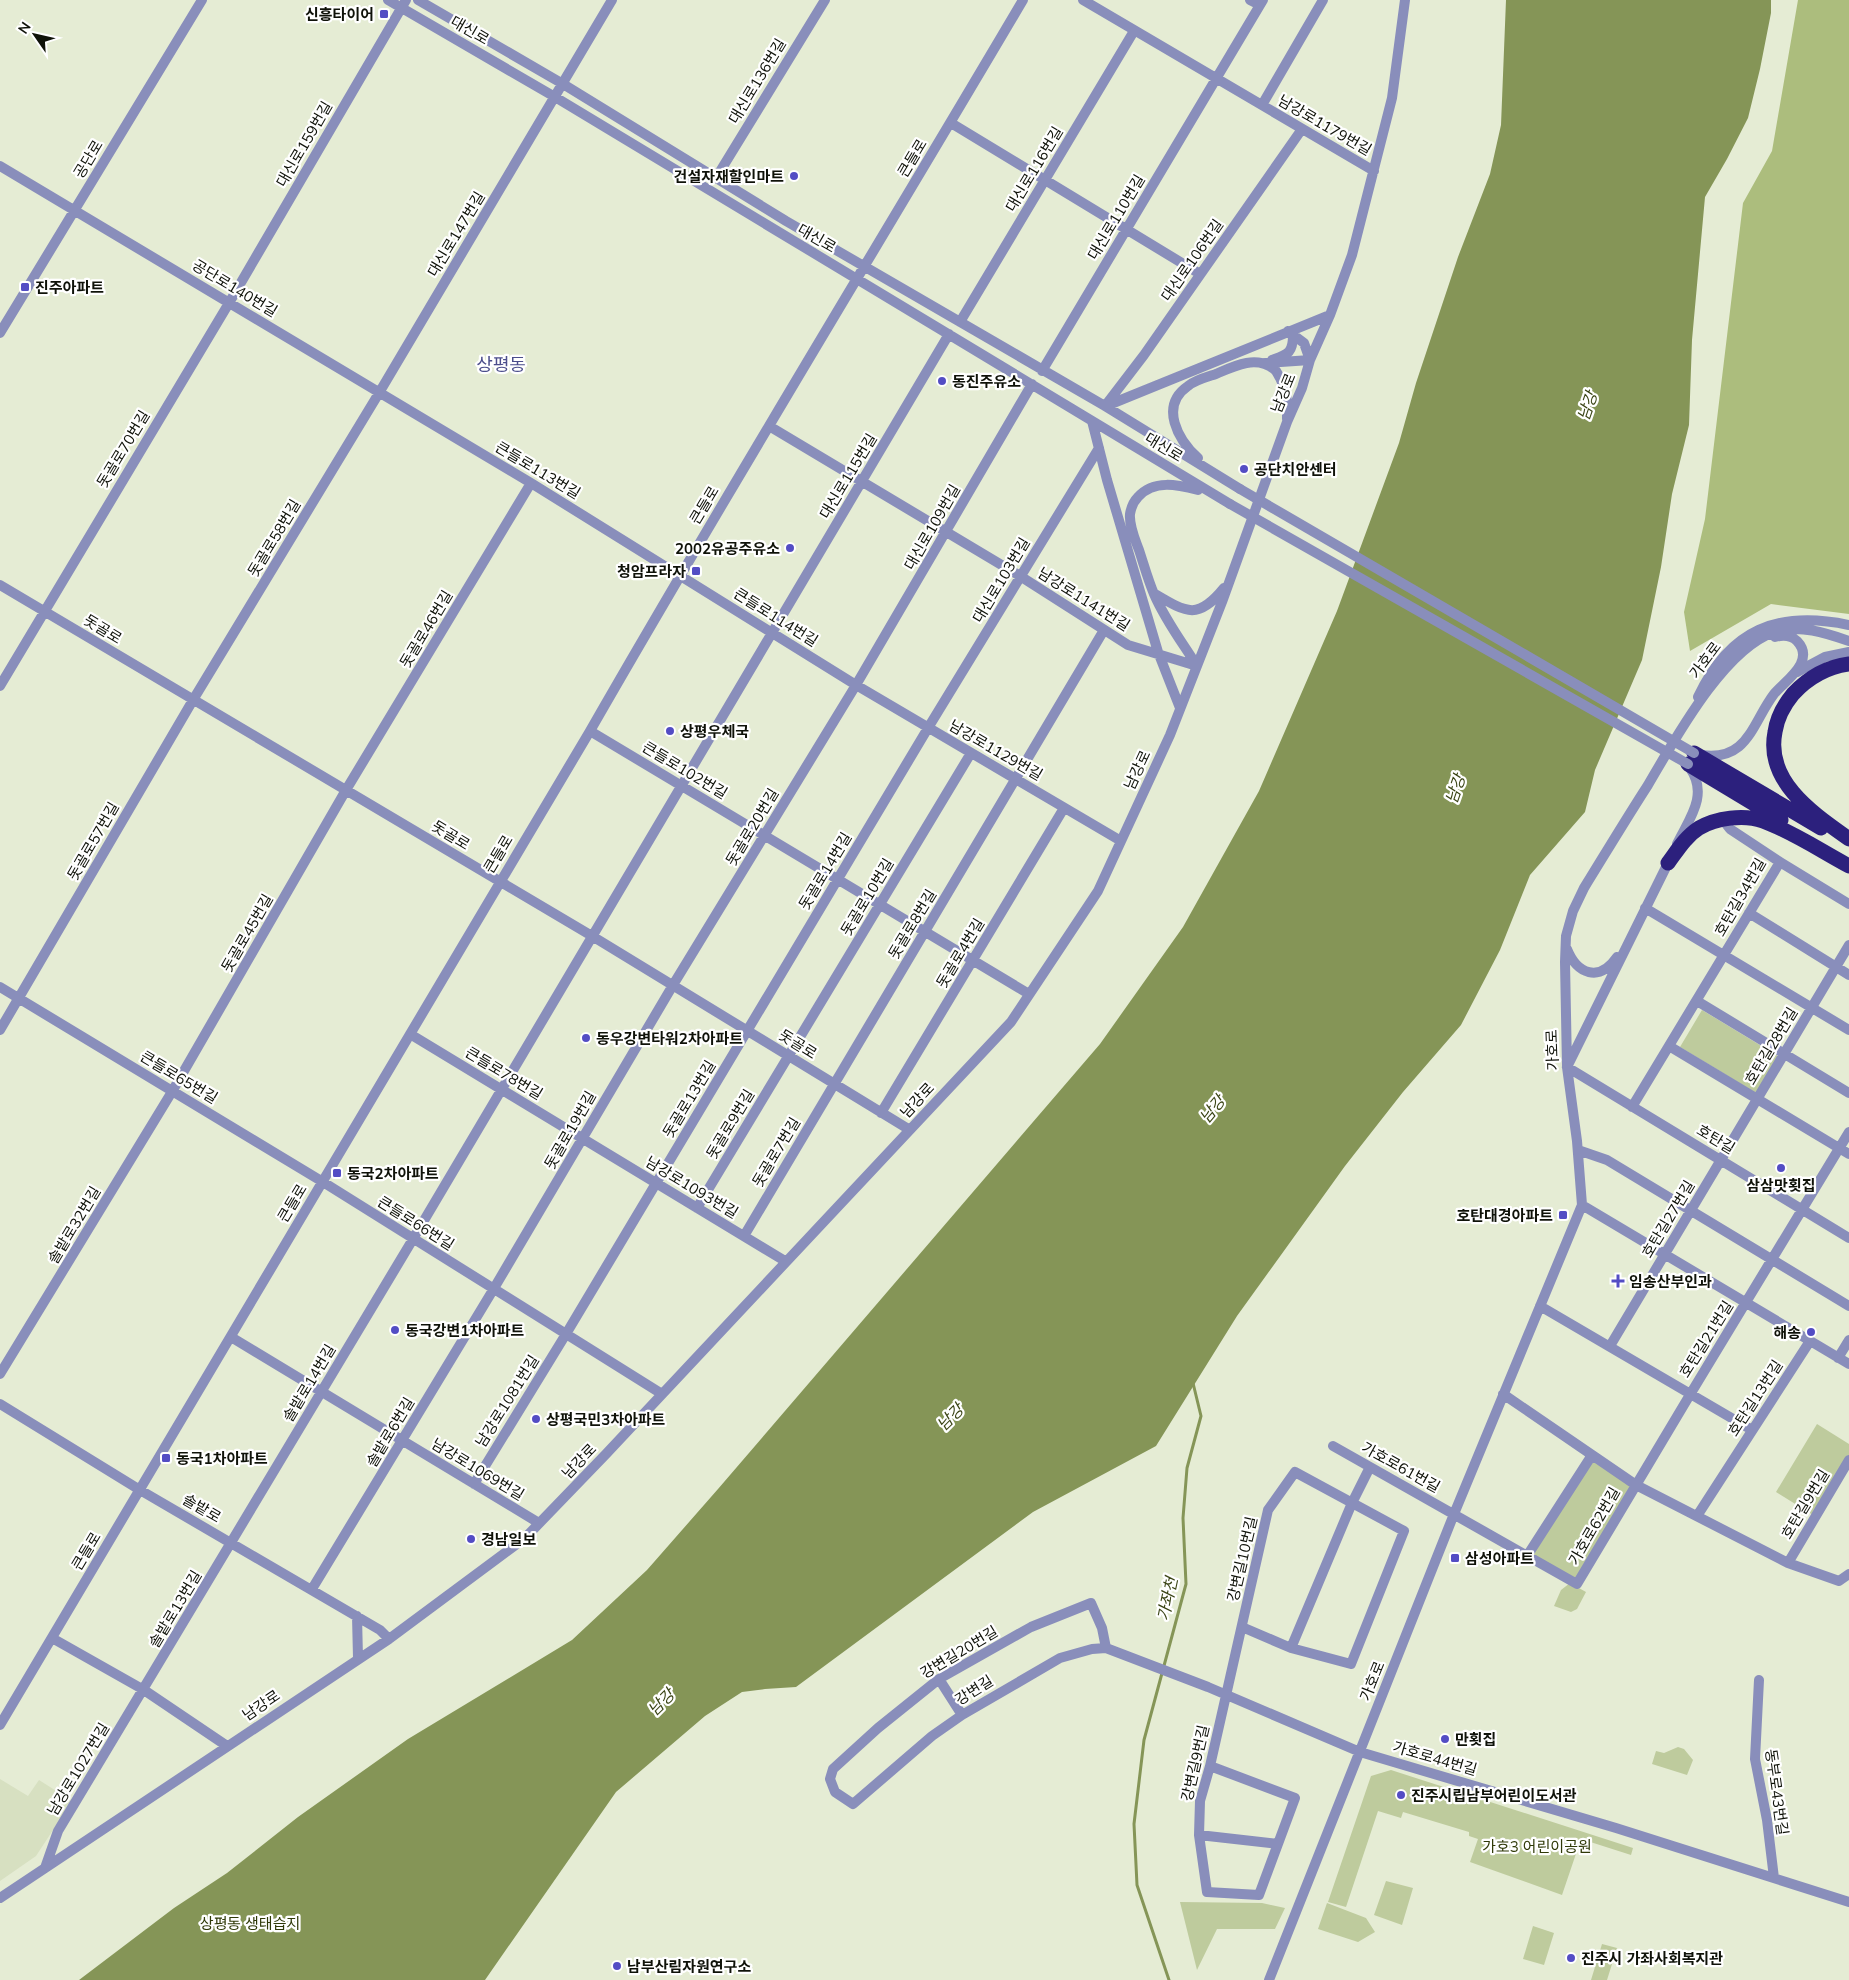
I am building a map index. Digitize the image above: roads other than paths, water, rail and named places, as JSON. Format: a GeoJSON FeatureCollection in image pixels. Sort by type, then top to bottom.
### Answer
{"type":"FeatureCollection","features":[{"type":"Feature","properties":{"kind":"highway"},"geometry":{"type":"LineString","coordinates":[[1849,664],[1823,671],[1804,682],[1787,701],[1776,723],[1772,743],[1775,761],[1785,781],[1797,798],[1813,813],[1849,839]]}},
{"type":"Feature","properties":{"kind":"highway"},"geometry":{"type":"LineString","coordinates":[[1691,759],[1849,843]]}},
{"type":"Feature","properties":{"kind":"highway"},"geometry":{"type":"LineString","coordinates":[[1691,759],[1849,865]]}},
{"type":"Feature","properties":{"kind":"highway"},"geometry":{"type":"LineString","coordinates":[[1668,863],[1686,839],[1699,829],[1723,820],[1740,818],[1762,821],[1849,865]]}},
{"type":"Feature","properties":{"kind":"street","name":"공단로"},"geometry":{"type":"LineString","coordinates":[[0,334],[202,0]]}},
{"type":"Feature","properties":{"kind":"street","name":"대신로"},"geometry":{"type":"LineString","coordinates":[[388,0],[403,4],[716,178],[1042,371],[1105,406],[1691,759]]}},
{"type":"Feature","properties":{"kind":"street","name":"대신로"},"geometry":{"type":"LineString","coordinates":[[418,0],[763,224],[949,334],[1212,494],[1691,759]]}},
{"type":"Feature","properties":{"kind":"street","name":"대신로147번길"},"geometry":{"type":"LineString","coordinates":[[379,393],[612,0]]}},
{"type":"Feature","properties":{"kind":"street","name":"대신로136번길"},"geometry":{"type":"LineString","coordinates":[[716,178],[825,0]]}},
{"type":"Feature","properties":{"kind":"street","name":"큰들로"},"geometry":{"type":"LineString","coordinates":[[0,1725],[590,731],[679,575],[866,266],[1023,0]]}},
{"type":"Feature","properties":{"kind":"street","name":"남강로1179번길"},"geometry":{"type":"LineString","coordinates":[[1083,0],[1374,171]]}},
{"type":"Feature","properties":{"kind":"street","name":"남강로1179번길"},"geometry":{"type":"LineString","coordinates":[[1262,105],[1323,0]]}},
{"type":"Feature","properties":{"kind":"street","name":"남강로"},"geometry":{"type":"LineString","coordinates":[[0,1898],[388,1639],[525,1538],[1010,1022],[1098,891],[1197,666],[1287,422],[1302,388],[1310,360],[1330,315],[1352,255],[1392,98],[1405,0]]}},
{"type":"Feature","properties":{"kind":"street","name":"대신로110번길"},"geometry":{"type":"LineString","coordinates":[[1042,371],[1216,78],[1258,2]]}},
{"type":"Feature","properties":{"kind":"street","name":"대신로159번길"},"geometry":{"type":"LineString","coordinates":[[229,302],[403,4]]}},
{"type":"Feature","properties":{"kind":"street","name":"대신로116번길"},"geometry":{"type":"LineString","coordinates":[[960,322],[1134,30]]}},
{"type":"Feature","properties":{"kind":"street"},"geometry":{"type":"LineString","coordinates":[[951,122],[1200,274]]}},
{"type":"Feature","properties":{"kind":"street","name":"대신로106번길"},"geometry":{"type":"LineString","coordinates":[[1105,406],[1302,129]]}},
{"type":"Feature","properties":{"kind":"street","name":"공단로140번길"},"geometry":{"type":"LineString","coordinates":[[0,166],[379,393]]}},
{"type":"Feature","properties":{"kind":"street","name":"돗골로70번길"},"geometry":{"type":"LineString","coordinates":[[0,686],[229,302]]}},
{"type":"Feature","properties":{"kind":"street"},"geometry":{"type":"LineString","coordinates":[[1105,406],[1291,333],[1330,315]]}},
{"type":"Feature","properties":{"kind":"street"},"geometry":{"type":"LineString","coordinates":[[1215,473],[1183,443],[1176,430],[1173,418],[1175,404],[1181,393],[1188,386],[1245,362],[1264,363],[1310,360],[1304,343],[1291,333]]}},
{"type":"Feature","properties":{"kind":"street"},"geometry":{"type":"LineString","coordinates":[[1264,363],[1286,355],[1293,347],[1291,333]]}},
{"type":"Feature","properties":{"kind":"street","name":"대신로115번길"},"geometry":{"type":"LineString","coordinates":[[592,936],[949,334]]}},
{"type":"Feature","properties":{"kind":"street"},"geometry":{"type":"LineString","coordinates":[[1264,363],[1275,370],[1287,390],[1287,422]]}},
{"type":"Feature","properties":{"kind":"street","name":"대신로109번길"},"geometry":{"type":"LineString","coordinates":[[856,685],[947,533],[1032,384]]}},
{"type":"Feature","properties":{"kind":"street","name":"큰들로113번길"},"geometry":{"type":"LineString","coordinates":[[379,393],[531,483],[679,575]]}},
{"type":"Feature","properties":{"kind":"street","name":"돗골로58번길"},"geometry":{"type":"LineString","coordinates":[[193,700],[379,393]]}},
{"type":"Feature","properties":{"kind":"street"},"geometry":{"type":"LineString","coordinates":[[1092,421],[1158,652],[1180,708]]}},
{"type":"Feature","properties":{"kind":"street","name":"남강로1141번길"},"geometry":{"type":"LineString","coordinates":[[769,426],[861,483],[1020,576],[1128,645],[1158,652],[1197,666]]}},
{"type":"Feature","properties":{"kind":"street","name":"대신로103번길"},"geometry":{"type":"LineString","coordinates":[[928,728],[1099,448]]}},
{"type":"Feature","properties":{"kind":"street","name":"돗골로46번길"},"geometry":{"type":"LineString","coordinates":[[346,790],[531,483]]}},
{"type":"Feature","properties":{"kind":"street"},"geometry":{"type":"LineString","coordinates":[[1197,666],[1170,625],[1154,594],[1130,524],[1130,512],[1135,501],[1144,491],[1156,486],[1168,484],[1182,486],[1212,494]]}},
{"type":"Feature","properties":{"kind":"street","name":"큰들로114번길"},"geometry":{"type":"LineString","coordinates":[[679,575],[856,685]]}},
{"type":"Feature","properties":{"kind":"street"},"geometry":{"type":"LineString","coordinates":[[1154,594],[1183,610],[1200,610],[1216,598],[1228,583]]}},
{"type":"Feature","properties":{"kind":"street","name":"돗골로"},"geometry":{"type":"LineString","coordinates":[[0,585],[592,936],[910,1130]]}},
{"type":"Feature","properties":{"kind":"street","name":"가호로"},"geometry":{"type":"LineString","coordinates":[[1687,720],[1704,683],[1725,654],[1748,635],[1767,626],[1788,620],[1813,620],[1849,625]]}},
{"type":"Feature","properties":{"kind":"street","name":"가호로"},"geometry":{"type":"LineString","coordinates":[[1269,1980],[1454,1514],[1582,1205],[1578,1150],[1567,1067],[1566,936],[1573,911],[1584,888],[1687,720],[1731,662],[1753,644],[1772,633],[1787,629],[1825,633],[1849,641]]}},
{"type":"Feature","properties":{"kind":"street","name":"돗골로8번길"},"geometry":{"type":"LineString","coordinates":[[834,1084],[1104,630]]}},
{"type":"Feature","properties":{"kind":"street"},"geometry":{"type":"LineString","coordinates":[[1567,1067],[1696,805],[1699,791],[1691,759],[1722,755],[1732,751],[1746,741],[1774,695],[1795,673],[1802,662],[1803,651],[1798,642],[1792,637],[1782,635],[1753,644]]}},
{"type":"Feature","properties":{"kind":"street"},"geometry":{"type":"LineString","coordinates":[[1795,673],[1826,658],[1849,652]]}},
{"type":"Feature","properties":{"kind":"street","name":"남강로1129번길"},"geometry":{"type":"LineString","coordinates":[[856,685],[1121,841]]}},
{"type":"Feature","properties":{"kind":"street","name":"돗골로20번길"},"geometry":{"type":"LineString","coordinates":[[673,985],[856,685]]}},
{"type":"Feature","properties":{"kind":"street","name":"돗골로57번길"},"geometry":{"type":"LineString","coordinates":[[0,1030],[193,700]]}},
{"type":"Feature","properties":{"kind":"street","name":"돗골로14번길"},"geometry":{"type":"LineString","coordinates":[[747,1030],[928,728]]}},
{"type":"Feature","properties":{"kind":"street","name":"큰들로102번길"},"geometry":{"type":"LineString","coordinates":[[590,731],[1029,994]]}},
{"type":"Feature","properties":{"kind":"street","name":"돗골로10번길"},"geometry":{"type":"LineString","coordinates":[[789,1056],[971,753]]}},
{"type":"Feature","properties":{"kind":"street","name":"돗골로45번길"},"geometry":{"type":"LineString","coordinates":[[173,1090],[346,790]]}},
{"type":"Feature","properties":{"kind":"street","name":"돗골로4번길"},"geometry":{"type":"LineString","coordinates":[[881,1113],[1064,808]]}},
{"type":"Feature","properties":{"kind":"street","name":"호탄길34번길"},"geometry":{"type":"LineString","coordinates":[[1632,1107],[1780,862],[1730,829],[1723,820]]}},
{"type":"Feature","properties":{"kind":"street"},"geometry":{"type":"LineString","coordinates":[[1780,862],[1849,904]]}},
{"type":"Feature","properties":{"kind":"street"},"geometry":{"type":"LineString","coordinates":[[1645,908],[1724,955]]}},
{"type":"Feature","properties":{"kind":"street"},"geometry":{"type":"LineString","coordinates":[[1749,912],[1849,975]]}},
{"type":"Feature","properties":{"kind":"street"},"geometry":{"type":"LineString","coordinates":[[1566,946],[1572,961],[1581,970],[1593,973],[1603,971],[1612,965],[1635,929]]}},
{"type":"Feature","properties":{"kind":"street","name":"솔밭로14번길"},"geometry":{"type":"LineString","coordinates":[[232,1543],[592,936]]}},
{"type":"Feature","properties":{"kind":"street","name":"호탄길28번길"},"geometry":{"type":"LineString","coordinates":[[1720,1160],[1785,1055],[1849,945]]}},
{"type":"Feature","properties":{"kind":"street","name":"호탄길34번길"},"geometry":{"type":"LineString","coordinates":[[1724,955],[1812,1008]]}},
{"type":"Feature","properties":{"kind":"street","name":"돗골로19번길"},"geometry":{"type":"LineString","coordinates":[[494,1290],[673,985]]}},
{"type":"Feature","properties":{"kind":"street","name":"큰들로65번길"},"geometry":{"type":"LineString","coordinates":[[0,987],[323,1182]]}},
{"type":"Feature","properties":{"kind":"street"},"geometry":{"type":"LineString","coordinates":[[1697,1001],[1849,1093]]}},
{"type":"Feature","properties":{"kind":"street","name":"호탄길28번길"},"geometry":{"type":"LineString","coordinates":[[1812,1008],[1849,1030]]}},
{"type":"Feature","properties":{"kind":"street","name":"돗골로13번길"},"geometry":{"type":"LineString","coordinates":[[566,1334],[747,1030]]}},
{"type":"Feature","properties":{"kind":"street","name":"큰들로78번길"},"geometry":{"type":"LineString","coordinates":[[410,1034],[583,1138]]}},
{"type":"Feature","properties":{"kind":"street"},"geometry":{"type":"LineString","coordinates":[[1669,1046],[1757,1100]]}},
{"type":"Feature","properties":{"kind":"street","name":"돗골로9번길"},"geometry":{"type":"LineString","coordinates":[[697,1208],[789,1056]]}},
{"type":"Feature","properties":{"kind":"street","name":"호탄길"},"geometry":{"type":"LineString","coordinates":[[1567,1067],[1849,1238]]}},
{"type":"Feature","properties":{"kind":"street","name":"돗골로7번길"},"geometry":{"type":"LineString","coordinates":[[744,1236],[834,1084]]}},
{"type":"Feature","properties":{"kind":"street","name":"솔밭로32번길"},"geometry":{"type":"LineString","coordinates":[[0,1374],[173,1090]]}},
{"type":"Feature","properties":{"kind":"street","name":"호탄길28번길"},"geometry":{"type":"LineString","coordinates":[[1757,1100],[1849,1154]]}},
{"type":"Feature","properties":{"kind":"street","name":"호탄길21번길"},"geometry":{"type":"LineString","coordinates":[[1636,1485],[1849,1132]]}},
{"type":"Feature","properties":{"kind":"street","name":"남강로1093번길"},"geometry":{"type":"LineString","coordinates":[[583,1138],[786,1261]]}},
{"type":"Feature","properties":{"kind":"street"},"geometry":{"type":"LineString","coordinates":[[1578,1150],[1608,1160],[1849,1306]]}},
{"type":"Feature","properties":{"kind":"street","name":"호탄길27번길"},"geometry":{"type":"LineString","coordinates":[[1610,1346],[1720,1160]]}},
{"type":"Feature","properties":{"kind":"street","name":"큰들로66번길"},"geometry":{"type":"LineString","coordinates":[[323,1182],[494,1290]]}},
{"type":"Feature","properties":{"kind":"street"},"geometry":{"type":"LineString","coordinates":[[1582,1205],[1849,1364]]}},
{"type":"Feature","properties":{"kind":"street"},"geometry":{"type":"LineString","coordinates":[[494,1290],[662,1394]]}},
{"type":"Feature","properties":{"kind":"street","name":"솔밭로6번길"},"geometry":{"type":"LineString","coordinates":[[312,1589],[494,1290]]}},
{"type":"Feature","properties":{"kind":"street"},"geometry":{"type":"LineString","coordinates":[[1540,1306],[1752,1430]]}},
{"type":"Feature","properties":{"kind":"street","name":"남강로1081번길"},"geometry":{"type":"LineString","coordinates":[[474,1484],[566,1334]]}},
{"type":"Feature","properties":{"kind":"street","name":"남강로1069번길"},"geometry":{"type":"LineString","coordinates":[[231,1336],[539,1524]]}},
{"type":"Feature","properties":{"kind":"street"},"geometry":{"type":"LineString","coordinates":[[1838,1358],[1849,1340]]}},
{"type":"Feature","properties":{"kind":"street","name":"호탄길13번길"},"geometry":{"type":"LineString","coordinates":[[1697,1516],[1810,1341]]}},
{"type":"Feature","properties":{"kind":"street"},"geometry":{"type":"LineString","coordinates":[[1503,1394],[1636,1485],[1788,1563],[1839,1581],[1849,1574]]}},
{"type":"Feature","properties":{"kind":"street","name":"솔밭로"},"geometry":{"type":"LineString","coordinates":[[0,1404],[140,1490],[357,1616],[380,1630],[388,1639]]}},
{"type":"Feature","properties":{"kind":"street","name":"가호로61번길"},"geometry":{"type":"LineString","coordinates":[[1333,1446],[1454,1514]]}},
{"type":"Feature","properties":{"kind":"street"},"geometry":{"type":"LineString","coordinates":[[1527,1556],[1592,1455]]}},
{"type":"Feature","properties":{"kind":"street","name":"호탄길9번길"},"geometry":{"type":"LineString","coordinates":[[1788,1563],[1849,1460]]}},
{"type":"Feature","properties":{"kind":"street"},"geometry":{"type":"LineString","coordinates":[[1242,1627],[1291,1648],[1352,1503],[1370,1467]]}},
{"type":"Feature","properties":{"kind":"street","name":"강변길10번길"},"geometry":{"type":"LineString","coordinates":[[1226,1694],[1268,1510],[1295,1472],[1404,1531],[1351,1664],[1291,1648]]}},
{"type":"Feature","properties":{"kind":"street","name":"가호로62번길"},"geometry":{"type":"LineString","coordinates":[[1454,1514],[1577,1584],[1636,1485]]}},
{"type":"Feature","properties":{"kind":"street","name":"솔밭로13번길"},"geometry":{"type":"LineString","coordinates":[[144,1690],[232,1543]]}},
{"type":"Feature","properties":{"kind":"street","name":"강변길20번길"},"geometry":{"type":"LineString","coordinates":[[853,1804],[835,1792],[830,1779],[833,1769],[878,1728],[939,1679],[1031,1627],[1091,1603],[1102,1628],[1106,1648]]}},
{"type":"Feature","properties":{"kind":"street"},"geometry":{"type":"LineString","coordinates":[[357,1616],[358,1658]]}},
{"type":"Feature","properties":{"kind":"street"},"geometry":{"type":"LineString","coordinates":[[52,1638],[144,1690],[227,1746]]}},
{"type":"Feature","properties":{"kind":"street","name":"강변길"},"geometry":{"type":"LineString","coordinates":[[853,1804],[932,1736],[962,1715],[1060,1658],[1092,1649],[1106,1648],[1226,1694]]}},
{"type":"Feature","properties":{"kind":"street"},"geometry":{"type":"LineString","coordinates":[[939,1679],[962,1715]]}},
{"type":"Feature","properties":{"kind":"street","name":"동부로43번길"},"geometry":{"type":"LineString","coordinates":[[1759,1680],[1754,1759],[1767,1820],[1774,1878]]}},
{"type":"Feature","properties":{"kind":"street","name":"남강로1027번길"},"geometry":{"type":"LineString","coordinates":[[45,1868],[58,1831],[144,1690]]}},
{"type":"Feature","properties":{"kind":"street"},"geometry":{"type":"LineString","coordinates":[[1226,1694],[1360,1752]]}},
{"type":"Feature","properties":{"kind":"street","name":"강변길9번길"},"geometry":{"type":"LineString","coordinates":[[1210,1766],[1295,1798],[1259,1895],[1208,1892],[1199,1835],[1200,1801],[1226,1694]]}},
{"type":"Feature","properties":{"kind":"street","name":"가호로44번길"},"geometry":{"type":"LineString","coordinates":[[1360,1752],[1616,1828],[1774,1878]]}},
{"type":"Feature","properties":{"kind":"street"},"geometry":{"type":"LineString","coordinates":[[1199,1835],[1278,1844]]}},
{"type":"Feature","properties":{"kind":"street"},"geometry":{"type":"LineString","coordinates":[[1774,1878],[1849,1902]]}},
{"type":"Feature","properties":{"kind":"water","name":"남강"},"geometry":{"type":"Polygon","coordinates":[[[1506,0],[1771,0],[1771,13],[1748,118],[1705,197],[1692,340],[1689,425],[1672,494],[1661,567],[1642,660],[1595,770],[1585,812],[1530,875],[1500,950],[1461,1025],[1403,1092],[1345,1166],[1237,1316],[1156,1446],[1033,1512],[796,1687],[742,1692],[705,1716],[616,1792],[485,1980],[79,1980],[174,1908],[227,1873],[298,1817],[408,1739],[572,1640],[647,1570],[1100,1044],[1183,927],[1259,791],[1337,611],[1399,443],[1416,383],[1458,257],[1490,174],[1501,125],[1506,0]]]}},
{"type":"Feature","properties":{"kind":"waterway","name":"가좌천"},"geometry":{"type":"LineString","coordinates":[[1169,1980],[1137,1885],[1134,1824],[1144,1740],[1186,1584],[1183,1518],[1187,1468],[1201,1416],[1193,1383]]}},
{"type":"Feature","properties":{"kind":"place","name":"신흥타이어"},"geometry":{"type":"Point","coordinates":[384,14]}},
{"type":"Feature","properties":{"kind":"place","name":"건설자재할인마트"},"geometry":{"type":"Point","coordinates":[794,176]}},
{"type":"Feature","properties":{"kind":"place","name":"진주아파트"},"geometry":{"type":"Point","coordinates":[25,287]}},
{"type":"Feature","properties":{"kind":"place","name":"동진주유소"},"geometry":{"type":"Point","coordinates":[942,381]}},
{"type":"Feature","properties":{"kind":"place","name":"공단치안센터"},"geometry":{"type":"Point","coordinates":[1244,469]}},
{"type":"Feature","properties":{"kind":"place","name":"2002유공주유소"},"geometry":{"type":"Point","coordinates":[790,548]}},
{"type":"Feature","properties":{"kind":"place","name":"청암프라자"},"geometry":{"type":"Point","coordinates":[696,571]}},
{"type":"Feature","properties":{"kind":"place","name":"상평우체국"},"geometry":{"type":"Point","coordinates":[670,731]}},
{"type":"Feature","properties":{"kind":"place","name":"동우강변타워2차아파트"},"geometry":{"type":"Point","coordinates":[586,1038]}},
{"type":"Feature","properties":{"kind":"place","name":"삼삼맛횟집"},"geometry":{"type":"Point","coordinates":[1781,1168]}},
{"type":"Feature","properties":{"kind":"place","name":"동국2차아파트"},"geometry":{"type":"Point","coordinates":[337,1173]}},
{"type":"Feature","properties":{"kind":"place","name":"호탄대경아파트"},"geometry":{"type":"Point","coordinates":[1563,1215]}},
{"type":"Feature","properties":{"kind":"place","name":"임송산부인과"},"geometry":{"type":"Point","coordinates":[1618,1281]}},
{"type":"Feature","properties":{"kind":"place","name":"동국강변1차아파트"},"geometry":{"type":"Point","coordinates":[395,1330]}},
{"type":"Feature","properties":{"kind":"place","name":"해송"},"geometry":{"type":"Point","coordinates":[1811,1332]}},
{"type":"Feature","properties":{"kind":"place","name":"상평국민3차아파트"},"geometry":{"type":"Point","coordinates":[536,1419]}},
{"type":"Feature","properties":{"kind":"place","name":"동국1차아파트"},"geometry":{"type":"Point","coordinates":[166,1458]}},
{"type":"Feature","properties":{"kind":"place","name":"경남일보"},"geometry":{"type":"Point","coordinates":[471,1539]}},
{"type":"Feature","properties":{"kind":"place","name":"삼성아파트"},"geometry":{"type":"Point","coordinates":[1455,1558]}},
{"type":"Feature","properties":{"kind":"place","name":"만횟집"},"geometry":{"type":"Point","coordinates":[1445,1739]}},
{"type":"Feature","properties":{"kind":"place","name":"진주시립남부어린이도서관"},"geometry":{"type":"Point","coordinates":[1401,1795]}},
{"type":"Feature","properties":{"kind":"place","name":"진주시 가좌사회복지관"},"geometry":{"type":"Point","coordinates":[1571,1958]}},
{"type":"Feature","properties":{"kind":"place","name":"남부산림자원연구소"},"geometry":{"type":"Point","coordinates":[617,1966]}},
{"type":"Feature","properties":{"kind":"district","name":"상평동"},"geometry":{"type":"Point","coordinates":[501,364]}},
{"type":"Feature","properties":{"kind":"park label","name":"가호3 어린이공원"},"geometry":{"type":"Point","coordinates":[1537,1846]}},
{"type":"Feature","properties":{"kind":"park label","name":"상평동 생태습지"},"geometry":{"type":"Point","coordinates":[250,1923]}}]}
